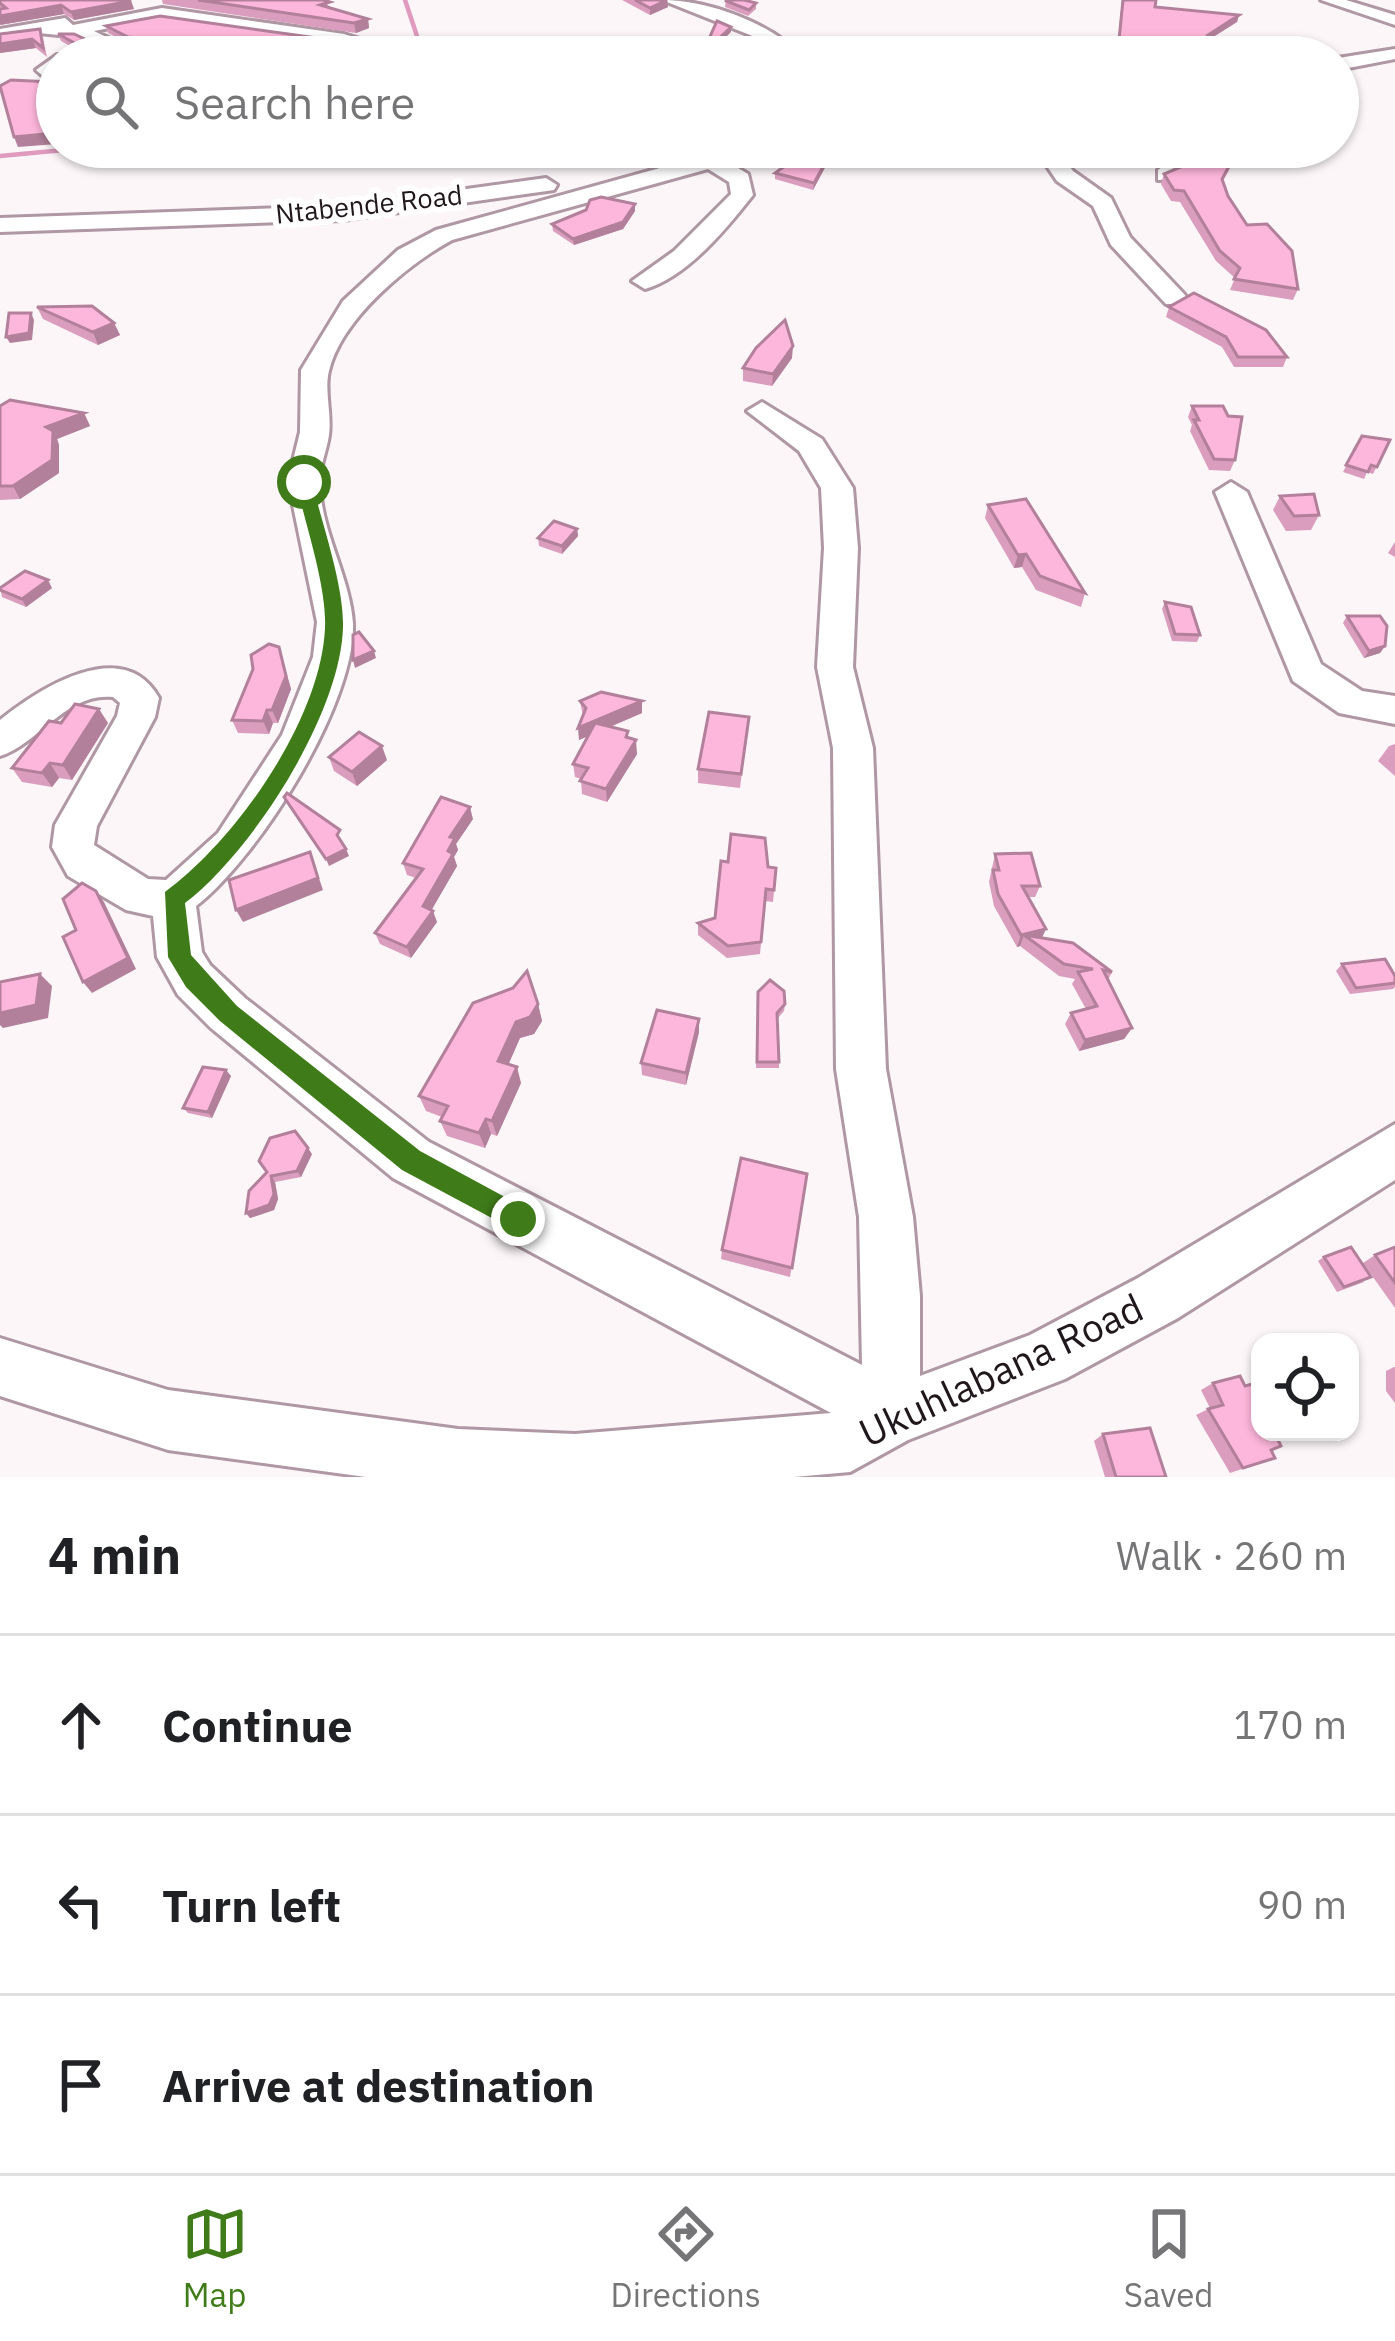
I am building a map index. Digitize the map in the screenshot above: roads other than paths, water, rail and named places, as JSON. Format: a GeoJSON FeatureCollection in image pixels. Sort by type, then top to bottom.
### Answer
{"type":"FeatureCollection","features":[{"type":"Feature","properties":{"kind":"street"},"geometry":{"type":"LineString","coordinates":[[0,34],[92,17],[125,0]]}},
{"type":"Feature","properties":{"kind":"street"},"geometry":{"type":"LineString","coordinates":[[670,0],[767,36]]}},
{"type":"Feature","properties":{"kind":"street"},"geometry":{"type":"LineString","coordinates":[[1329,0],[1395,20]]}},
{"type":"Feature","properties":{"kind":"street"},"geometry":{"type":"LineString","coordinates":[[79,33],[162,13],[317,36]]}},
{"type":"Feature","properties":{"kind":"street"},"geometry":{"type":"LineString","coordinates":[[42,28],[86,36]]}},
{"type":"Feature","properties":{"kind":"street"},"geometry":{"type":"LineString","coordinates":[[1359,61],[1395,54]]}},
{"type":"Feature","properties":{"kind":"street"},"geometry":{"type":"LineString","coordinates":[[1359,65],[1395,64]]}},
{"type":"Feature","properties":{"kind":"street","name":"Ntabende Road"},"geometry":{"type":"LineString","coordinates":[[0,225],[343,213],[643,168]]}},
{"type":"Feature","properties":{"kind":"street"},"geometry":{"type":"LineString","coordinates":[[0,741],[67,693],[87,685],[121,683],[134,690],[140,698],[136,717],[76,825],[73,847],[83,862],[141,897],[173,899],[206,874],[233,845],[300,739],[331,657],[335,622],[304,482],[315,432],[315,370],[352,306],[406,255],[444,235],[662,168]]}},
{"type":"Feature","properties":{"kind":"street"},"geometry":{"type":"LineString","coordinates":[[645,281],[683,256],[742,195],[740,179],[729,168]]}},
{"type":"Feature","properties":{"kind":"street"},"geometry":{"type":"LineString","coordinates":[[1064,168],[1103,203],[1128,252],[1175,299]]}},
{"type":"Feature","properties":{"kind":"street"},"geometry":{"type":"LineString","coordinates":[[1166,175],[1175,168]]}},
{"type":"Feature","properties":{"kind":"street"},"geometry":{"type":"LineString","coordinates":[[762,410],[823,458],[837,488],[840,512],[835,667],[853,748],[861,1069],[886,1216],[892,1296],[864,1445]]}},
{"type":"Feature","properties":{"kind":"street"},"geometry":{"type":"LineString","coordinates":[[1232,492],[1306,672],[1352,703],[1395,710]]}},
{"type":"Feature","properties":{"kind":"street"},"geometry":{"type":"LineString","coordinates":[[173,899],[180,957],[194,980],[228,1013],[411,1160],[827,1378],[864,1445]]}},
{"type":"Feature","properties":{"kind":"street","name":"Ukuhlabana Road"},"geometry":{"type":"LineString","coordinates":[[0,1367],[168,1420],[458,1459],[575,1465],[864,1445],[1045,1359],[1158,1298],[1395,1150]]}},
{"type":"Feature","properties":{"kind":"waterway"},"geometry":{"type":"LineString","coordinates":[[405,0],[417,36]]}},
{"type":"Feature","properties":{"kind":"waterway"},"geometry":{"type":"LineString","coordinates":[[0,156],[36,153]]}}]}
